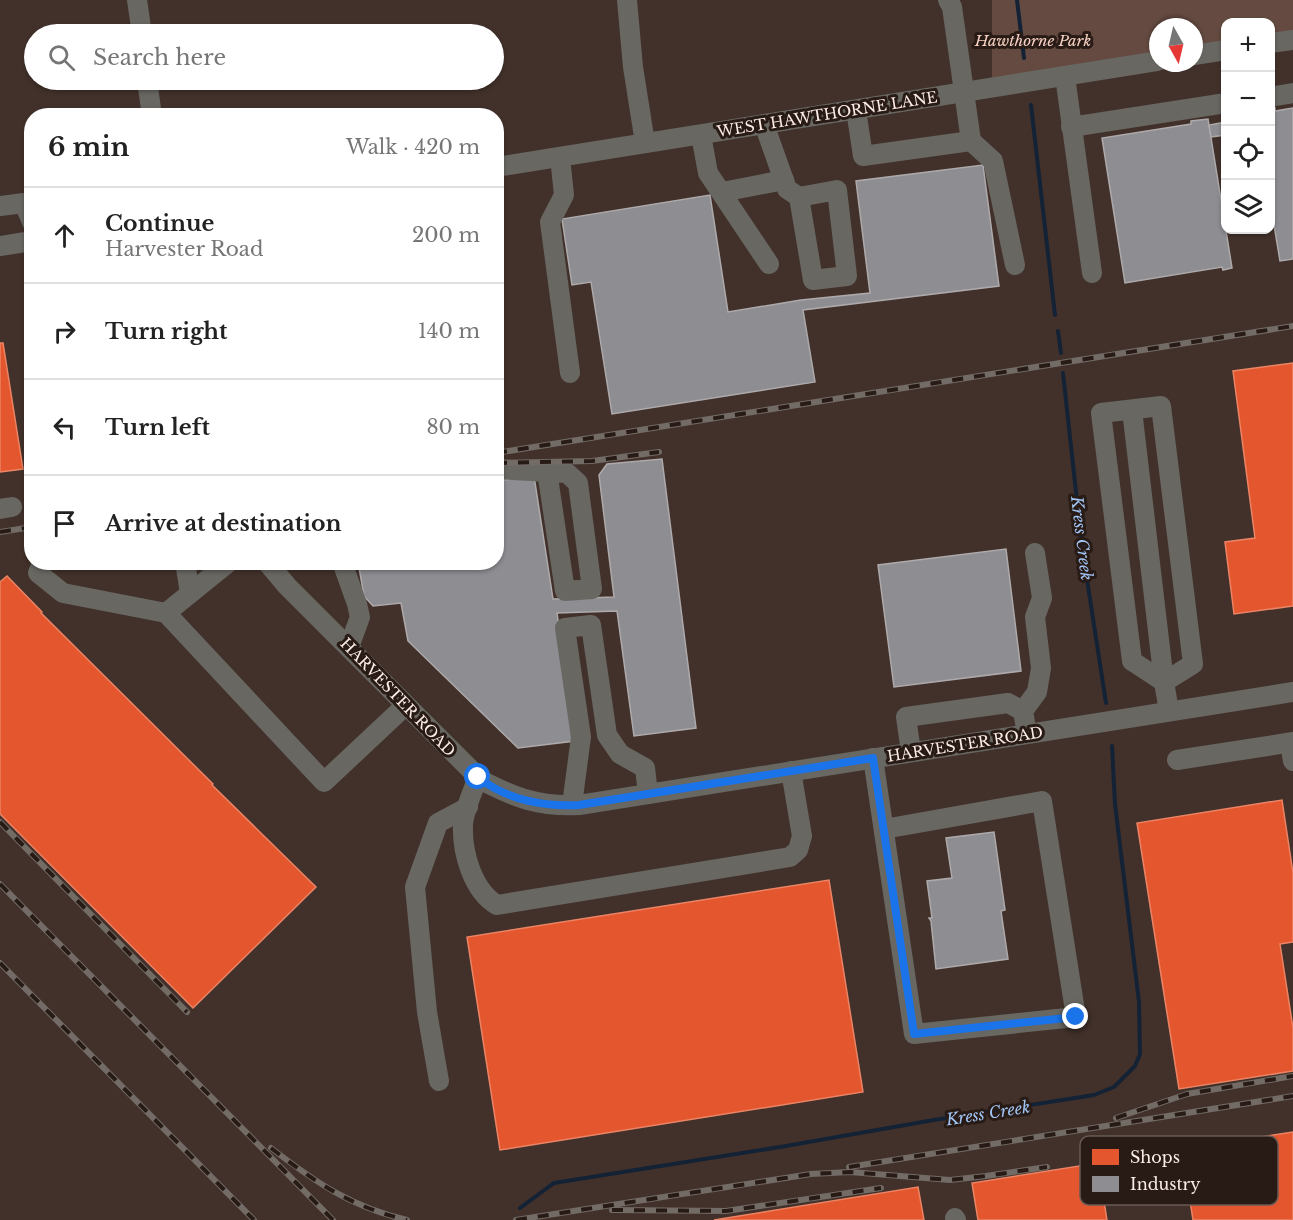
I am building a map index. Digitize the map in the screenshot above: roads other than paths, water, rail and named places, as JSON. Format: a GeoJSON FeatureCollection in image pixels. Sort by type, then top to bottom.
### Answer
{"type":"FeatureCollection","features":[{"type":"Feature","properties":{"kind":"street"},"geometry":{"type":"LineString","coordinates":[[137,0],[140,24]]}},
{"type":"Feature","properties":{"kind":"street"},"geometry":{"type":"LineString","coordinates":[[627,0],[633,67],[645,144]]}},
{"type":"Feature","properties":{"kind":"street"},"geometry":{"type":"LineString","coordinates":[[948,0],[952,7],[971,141],[993,161],[1015,265]]}},
{"type":"Feature","properties":{"kind":"street"},"geometry":{"type":"LineString","coordinates":[[1275,42],[1293,40]]}},
{"type":"Feature","properties":{"kind":"street"},"geometry":{"type":"LineString","coordinates":[[1203,54],[1221,51]]}},
{"type":"Feature","properties":{"kind":"street","name":"WEST HAWTHORNE LANE"},"geometry":{"type":"LineString","coordinates":[[504,166],[1149,62]]}},
{"type":"Feature","properties":{"kind":"street"},"geometry":{"type":"LineString","coordinates":[[1065,76],[1092,273]]}},
{"type":"Feature","properties":{"kind":"street"},"geometry":{"type":"LineString","coordinates":[[148,90],[151,108]]}},
{"type":"Feature","properties":{"kind":"street"},"geometry":{"type":"LineString","coordinates":[[1275,95],[1293,93]]}},
{"type":"Feature","properties":{"kind":"street"},"geometry":{"type":"LineString","coordinates":[[1071,127],[1221,104]]}},
{"type":"Feature","properties":{"kind":"street"},"geometry":{"type":"LineString","coordinates":[[856,110],[863,156],[971,141]]}},
{"type":"Feature","properties":{"kind":"street"},"geometry":{"type":"LineString","coordinates":[[764,124],[787,189],[799,197],[837,190],[847,276],[813,280],[799,197]]}},
{"type":"Feature","properties":{"kind":"street"},"geometry":{"type":"LineString","coordinates":[[701,135],[708,173],[769,264]]}},
{"type":"Feature","properties":{"kind":"street"},"geometry":{"type":"LineString","coordinates":[[560,157],[564,195],[550,222],[570,373]]}},
{"type":"Feature","properties":{"kind":"street"},"geometry":{"type":"LineString","coordinates":[[722,192],[784,180]]}},
{"type":"Feature","properties":{"kind":"street"},"geometry":{"type":"LineString","coordinates":[[0,206],[24,203]]}},
{"type":"Feature","properties":{"kind":"street"},"geometry":{"type":"LineString","coordinates":[[0,246],[24,242]]}},
{"type":"Feature","properties":{"kind":"street"},"geometry":{"type":"LineString","coordinates":[[1161,406],[1193,664],[1164,682],[1132,661],[1101,413],[1161,406]]}},
{"type":"Feature","properties":{"kind":"street"},"geometry":{"type":"LineString","coordinates":[[1132,410],[1169,711]]}},
{"type":"Feature","properties":{"kind":"street"},"geometry":{"type":"LineString","coordinates":[[504,469],[547,471],[567,473],[578,483],[592,589],[565,591],[547,471]]}},
{"type":"Feature","properties":{"kind":"street"},"geometry":{"type":"LineString","coordinates":[[1027,734],[1023,711],[1036,692],[1041,668],[1035,617],[1042,598],[1035,553]]}},
{"type":"Feature","properties":{"kind":"street"},"geometry":{"type":"LineString","coordinates":[[39,570],[38,573],[63,593],[166,613],[324,782],[405,706]]}},
{"type":"Feature","properties":{"kind":"street"},"geometry":{"type":"LineString","coordinates":[[186,570],[190,593]]}},
{"type":"Feature","properties":{"kind":"street"},"geometry":{"type":"LineString","coordinates":[[166,613],[219,570]]}},
{"type":"Feature","properties":{"kind":"street","name":"HARVESTER ROAD"},"geometry":{"type":"LineString","coordinates":[[274,570],[405,706],[478,777],[506,793],[526,801],[547,805],[572,805],[648,794],[1293,692]]}},
{"type":"Feature","properties":{"kind":"street"},"geometry":{"type":"LineString","coordinates":[[341,570],[357,604],[360,617],[349,647]]}},
{"type":"Feature","properties":{"kind":"street"},"geometry":{"type":"LineString","coordinates":[[572,805],[581,737],[565,628],[591,625],[607,735],[620,754],[645,768],[648,794]]}},
{"type":"Feature","properties":{"kind":"street"},"geometry":{"type":"LineString","coordinates":[[911,752],[906,717],[1008,703],[1023,711]]}},
{"type":"Feature","properties":{"kind":"street"},"geometry":{"type":"LineString","coordinates":[[581,737],[607,735]]}},
{"type":"Feature","properties":{"kind":"street"},"geometry":{"type":"LineString","coordinates":[[1177,760],[1292,749]]}},
{"type":"Feature","properties":{"kind":"street"},"geometry":{"type":"LineString","coordinates":[[873,758],[914,1034],[1076,1017],[1042,801],[884,829]]}},
{"type":"Feature","properties":{"kind":"street"},"geometry":{"type":"LineString","coordinates":[[478,777],[462,825],[470,868],[487,899],[497,905],[790,857],[798,850],[802,836],[791,771]]}},
{"type":"Feature","properties":{"kind":"street"},"geometry":{"type":"LineString","coordinates":[[439,1081],[427,1012],[415,887],[438,823],[468,807]]}},
{"type":"Feature","properties":{"kind":"waterway","name":"Kress Creek"},"geometry":{"type":"LineString","coordinates":[[1017,0],[1024,58]]}},
{"type":"Feature","properties":{"kind":"waterway","name":"Kress Creek"},"geometry":{"type":"LineString","coordinates":[[1031,105],[1055,315]]}},
{"type":"Feature","properties":{"kind":"waterway","name":"Kress Creek"},"geometry":{"type":"LineString","coordinates":[[1058,331],[1061,353]]}},
{"type":"Feature","properties":{"kind":"waterway","name":"Kress Creek"},"geometry":{"type":"LineString","coordinates":[[1063,373],[1082,547],[1106,703]]}},
{"type":"Feature","properties":{"kind":"waterway","name":"Kress Creek"},"geometry":{"type":"LineString","coordinates":[[520,1208],[554,1183],[1094,1095],[1114,1087],[1135,1066],[1140,1054],[1139,1002],[1115,804],[1112,746]]}},
{"type":"Feature","properties":{"kind":"railway"},"geometry":{"type":"LineString","coordinates":[[504,452],[1293,326]]}},
{"type":"Feature","properties":{"kind":"railway"},"geometry":{"type":"LineString","coordinates":[[504,463],[592,461],[659,452]]}},
{"type":"Feature","properties":{"kind":"railway"},"geometry":{"type":"LineString","coordinates":[[0,532],[24,528]]}},
{"type":"Feature","properties":{"kind":"railway"},"geometry":{"type":"LineString","coordinates":[[0,822],[187,1012]]}},
{"type":"Feature","properties":{"kind":"railway"},"geometry":{"type":"LineString","coordinates":[[0,884],[333,1220]]}},
{"type":"Feature","properties":{"kind":"railway"},"geometry":{"type":"LineString","coordinates":[[0,963],[254,1220]]}},
{"type":"Feature","properties":{"kind":"railway"},"geometry":{"type":"LineString","coordinates":[[1116,1118],[1187,1094],[1293,1076]]}},
{"type":"Feature","properties":{"kind":"railway"},"geometry":{"type":"LineString","coordinates":[[849,1167],[1293,1096]]}},
{"type":"Feature","properties":{"kind":"railway"},"geometry":{"type":"LineString","coordinates":[[271,1148],[334,1192],[368,1208],[407,1220]]}},
{"type":"Feature","properties":{"kind":"railway"},"geometry":{"type":"LineString","coordinates":[[516,1220],[811,1174],[850,1172],[950,1180],[1047,1167]]}},
{"type":"Feature","properties":{"kind":"railway"},"geometry":{"type":"LineString","coordinates":[[612,1210],[726,1211],[881,1188]]}},
{"type":"Feature","properties":{"kind":"park label","name":"Hawthorne Park"},"geometry":{"type":"Point","coordinates":[1033,40]}}]}
